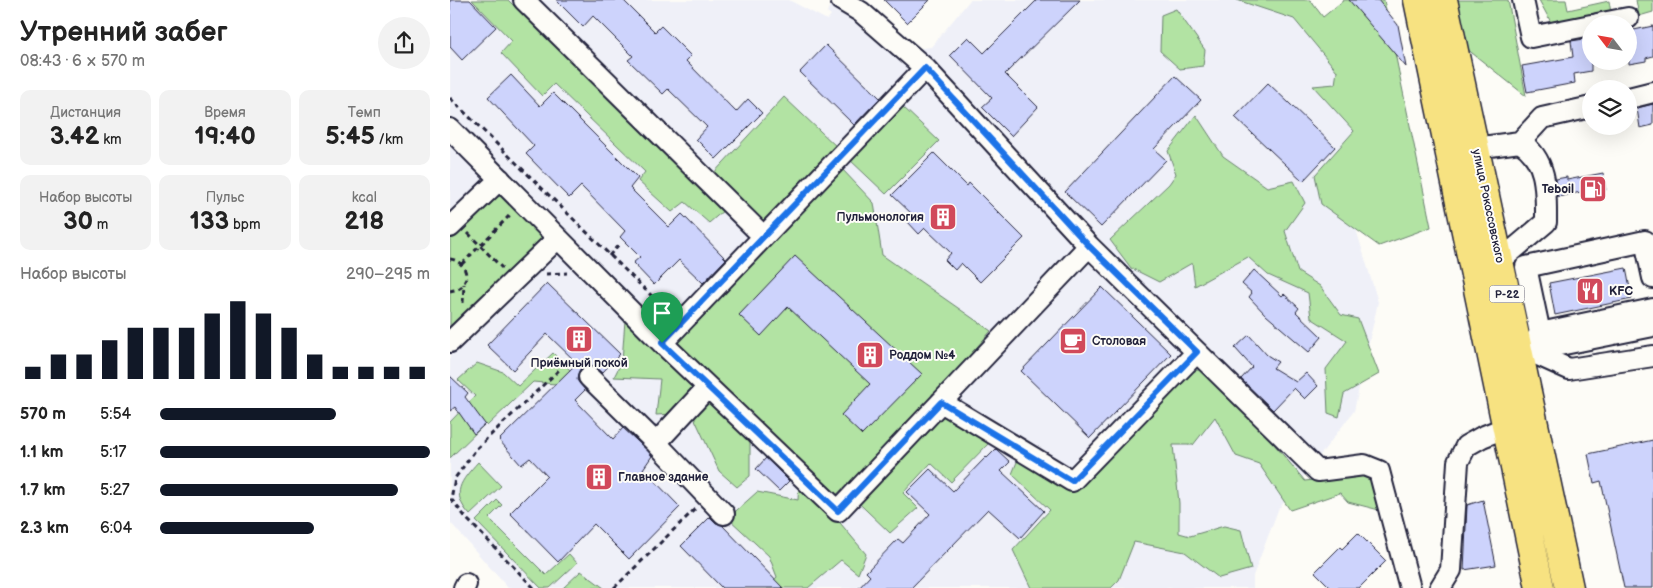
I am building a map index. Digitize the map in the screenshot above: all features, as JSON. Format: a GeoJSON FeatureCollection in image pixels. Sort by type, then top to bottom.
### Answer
{"type":"FeatureCollection","features":[{"type":"Feature","properties":{"kind":"highway","name":"Р-22"},"geometry":{"type":"LineString","coordinates":[[1418,0],[1507,427],[1538,586]]}},
{"type":"Feature","properties":{"kind":"highway","name":"улица Рокоссовского"},"geometry":{"type":"LineString","coordinates":[[1443,0],[1500,261],[1524,352],[1569,588]]}},
{"type":"Feature","properties":{"kind":"street"},"geometry":{"type":"LineString","coordinates":[[524,0],[763,236]]}},
{"type":"Feature","properties":{"kind":"street"},"geometry":{"type":"LineString","coordinates":[[842,0],[861,12],[925,68],[1089,246],[1318,472],[1364,464],[1379,471],[1410,588]]}},
{"type":"Feature","properties":{"kind":"street"},"geometry":{"type":"LineString","coordinates":[[1523,0],[1531,37],[1582,27]]}},
{"type":"Feature","properties":{"kind":"street"},"geometry":{"type":"LineString","coordinates":[[662,343],[925,68]]}},
{"type":"Feature","properties":{"kind":"street"},"geometry":{"type":"LineString","coordinates":[[1637,96],[1653,92]]}},
{"type":"Feature","properties":{"kind":"street"},"geometry":{"type":"LineString","coordinates":[[1520,142],[1542,118],[1582,109]]}},
{"type":"Feature","properties":{"kind":"street"},"geometry":{"type":"LineString","coordinates":[[450,129],[662,343],[838,511],[1089,246]]}},
{"type":"Feature","properties":{"kind":"street"},"geometry":{"type":"LineString","coordinates":[[1475,148],[1520,142],[1530,148],[1537,156],[1546,186],[1546,222],[1500,261]]}},
{"type":"Feature","properties":{"kind":"street"},"geometry":{"type":"LineString","coordinates":[[450,227],[500,179]]}},
{"type":"Feature","properties":{"kind":"street"},"geometry":{"type":"LineString","coordinates":[[450,342],[558,238]]}},
{"type":"Feature","properties":{"kind":"street"},"geometry":{"type":"LineString","coordinates":[[1540,333],[1526,267],[1645,241],[1653,278]]}},
{"type":"Feature","properties":{"kind":"street"},"geometry":{"type":"LineString","coordinates":[[1524,352],[1540,333],[1653,309]]}},
{"type":"Feature","properties":{"kind":"street"},"geometry":{"type":"LineString","coordinates":[[1524,352],[1653,326]]}},
{"type":"Feature","properties":{"kind":"street"},"geometry":{"type":"LineString","coordinates":[[941,402],[1072,481],[1197,352]]}},
{"type":"Feature","properties":{"kind":"street"},"geometry":{"type":"LineString","coordinates":[[1524,352],[1569,370],[1653,356]]}},
{"type":"Feature","properties":{"kind":"street"},"geometry":{"type":"LineString","coordinates":[[590,377],[724,514]]}},
{"type":"Feature","properties":{"kind":"street"},"geometry":{"type":"LineString","coordinates":[[656,443],[708,388]]}},
{"type":"Feature","properties":{"kind":"street"},"geometry":{"type":"LineString","coordinates":[[1440,588],[1451,570],[1458,462],[1466,446],[1507,427]]}},
{"type":"Feature","properties":{"kind":"path"},"geometry":{"type":"LineString","coordinates":[[450,98],[680,324]]}},
{"type":"Feature","properties":{"kind":"path"},"geometry":{"type":"LineString","coordinates":[[462,264],[522,202]]}},
{"type":"Feature","properties":{"kind":"path"},"geometry":{"type":"LineString","coordinates":[[450,259],[457,260],[462,264],[466,273],[464,283],[459,289],[450,291]]}},
{"type":"Feature","properties":{"kind":"path"},"geometry":{"type":"LineString","coordinates":[[534,588],[468,520],[451,499],[455,478],[477,448],[558,370]]}},
{"type":"Feature","properties":{"kind":"path"},"geometry":{"type":"LineString","coordinates":[[614,588],[707,498]]}},
{"type":"Feature","properties":{"kind":"shaded area"},"geometry":{"type":"Polygon","coordinates":[[[450,0],[789,0],[827,20],[831,15],[827,12],[832,0],[914,49],[931,47],[970,0],[1300,0],[1371,54],[1356,132],[1350,209],[1378,302],[1354,411],[1278,510],[1253,576],[1253,588],[508,588],[450,522],[450,0]]]}},
{"type":"Feature","properties":{"kind":"green space"},"geometry":{"type":"Polygon","coordinates":[[[472,0],[508,0],[724,210],[709,223],[685,202],[672,212],[638,181],[645,172],[554,84],[542,96],[501,53],[512,41],[472,0]]]}},
{"type":"Feature","properties":{"kind":"green space"},"geometry":{"type":"Polygon","coordinates":[[[1237,0],[1310,0],[1323,17],[1344,0],[1384,0],[1431,227],[1379,246],[1321,204],[1315,175],[1354,131],[1313,86],[1335,84],[1337,71],[1294,19],[1237,0]]]}},
{"type":"Feature","properties":{"kind":"green space"},"geometry":{"type":"Polygon","coordinates":[[[1454,0],[1508,0],[1526,96],[1462,45],[1454,0]]]}},
{"type":"Feature","properties":{"kind":"green space"},"geometry":{"type":"Polygon","coordinates":[[[1539,0],[1566,0],[1568,10],[1609,1],[1611,15],[1582,15],[1582,24],[1554,28],[1539,0]]]}},
{"type":"Feature","properties":{"kind":"green space"},"geometry":{"type":"Polygon","coordinates":[[[1636,0],[1653,0],[1653,12],[1639,16],[1636,0]]]}},
{"type":"Feature","properties":{"kind":"green space"},"geometry":{"type":"Polygon","coordinates":[[[1176,9],[1205,50],[1203,66],[1180,69],[1160,51],[1161,15],[1176,9]]]}},
{"type":"Feature","properties":{"kind":"green space"},"geometry":{"type":"Polygon","coordinates":[[[784,97],[838,148],[762,224],[711,176],[784,97]]]}},
{"type":"Feature","properties":{"kind":"green space"},"geometry":{"type":"Polygon","coordinates":[[[902,106],[939,141],[886,194],[849,159],[902,106]]]}},
{"type":"Feature","properties":{"kind":"green space"},"geometry":{"type":"Polygon","coordinates":[[[1196,115],[1223,156],[1267,187],[1294,181],[1305,203],[1285,231],[1298,272],[1320,286],[1341,315],[1358,319],[1379,374],[1344,394],[1339,417],[1328,413],[1326,369],[1347,341],[1311,318],[1308,293],[1268,275],[1248,257],[1195,286],[1192,263],[1159,282],[1131,268],[1110,240],[1169,184],[1176,174],[1168,151],[1196,115]]]}},
{"type":"Feature","properties":{"kind":"green space"},"geometry":{"type":"Polygon","coordinates":[[[842,169],[874,203],[882,255],[991,331],[928,403],[990,442],[951,482],[931,463],[903,493],[918,508],[890,533],[843,488],[826,506],[866,554],[858,574],[841,560],[808,588],[767,588],[777,577],[769,556],[728,518],[757,492],[798,500],[800,460],[769,430],[750,439],[750,476],[737,487],[719,471],[692,413],[656,415],[660,379],[614,377],[622,361],[625,320],[696,324],[842,169]]]}},
{"type":"Feature","properties":{"kind":"green space"},"geometry":{"type":"Polygon","coordinates":[[[504,196],[545,239],[459,324],[450,326],[450,231],[485,198],[504,196]]]}},
{"type":"Feature","properties":{"kind":"green space"},"geometry":{"type":"Polygon","coordinates":[[[553,353],[576,376],[567,385],[533,382],[450,458],[450,422],[475,396],[458,380],[477,363],[503,372],[518,386],[553,353]]]}},
{"type":"Feature","properties":{"kind":"green space"},"geometry":{"type":"Polygon","coordinates":[[[1217,365],[1268,437],[1305,481],[1365,474],[1373,479],[1383,511],[1348,502],[1340,493],[1290,510],[1259,464],[1236,456],[1215,417],[1193,445],[1173,445],[1179,503],[1179,533],[1190,536],[1224,526],[1241,530],[1251,569],[1219,578],[1185,552],[1134,542],[1119,580],[1111,588],[1031,588],[1013,550],[1050,510],[1012,474],[1019,457],[1072,492],[1187,373],[1217,365]]]}},
{"type":"Feature","properties":{"kind":"green space"},"geometry":{"type":"Polygon","coordinates":[[[478,462],[501,486],[470,515],[460,500],[460,487],[478,462]]]}},
{"type":"Feature","properties":{"kind":"green space"},"geometry":{"type":"Polygon","coordinates":[[[497,500],[502,505],[489,518],[546,575],[569,554],[577,563],[550,588],[541,588],[476,521],[497,500]]]}},
{"type":"Feature","properties":{"kind":"green space"},"geometry":{"type":"Polygon","coordinates":[[[581,571],[604,588],[563,588],[581,571]]]}},
{"type":"Feature","properties":{"kind":"building"},"geometry":{"type":"Polygon","coordinates":[[[450,0],[470,0],[496,27],[462,60],[450,47],[450,0]]]}},
{"type":"Feature","properties":{"kind":"building"},"geometry":{"type":"Polygon","coordinates":[[[556,0],[623,0],[655,32],[661,26],[691,56],[686,61],[736,112],[748,99],[762,113],[716,159],[696,139],[707,127],[668,89],[663,94],[628,60],[633,56],[593,16],[583,27],[556,0]]]}},
{"type":"Feature","properties":{"kind":"building"},"geometry":{"type":"Polygon","coordinates":[[[884,0],[930,0],[907,23],[884,0]]]}},
{"type":"Feature","properties":{"kind":"building"},"geometry":{"type":"Polygon","coordinates":[[[1037,0],[1080,0],[1005,74],[1038,107],[1011,136],[982,107],[992,98],[950,55],[968,37],[984,53],[1037,0]]]}},
{"type":"Feature","properties":{"kind":"building"},"geometry":{"type":"Polygon","coordinates":[[[1349,0],[1378,0],[1398,25],[1406,67],[1349,0]]]}},
{"type":"Feature","properties":{"kind":"building"},"geometry":{"type":"Polygon","coordinates":[[[1653,26],[1653,56],[1646,58],[1646,61],[1638,62],[1638,29],[1653,26]]]}},
{"type":"Feature","properties":{"kind":"building"},"geometry":{"type":"Polygon","coordinates":[[[1582,39],[1582,70],[1591,71],[1574,74],[1575,83],[1527,92],[1522,66],[1573,57],[1571,41],[1582,39]]]}},
{"type":"Feature","properties":{"kind":"building"},"geometry":{"type":"Polygon","coordinates":[[[826,45],[880,98],[854,125],[800,72],[826,45]]]}},
{"type":"Feature","properties":{"kind":"building"},"geometry":{"type":"Polygon","coordinates":[[[511,75],[540,106],[553,93],[638,178],[630,188],[669,227],[682,214],[726,259],[703,283],[679,260],[654,285],[633,263],[640,257],[620,237],[625,231],[581,186],[569,198],[526,154],[534,146],[488,97],[511,75]]]}},
{"type":"Feature","properties":{"kind":"building"},"geometry":{"type":"Polygon","coordinates":[[[1175,76],[1201,100],[1154,149],[1166,160],[1101,227],[1065,192],[1175,76]]]}},
{"type":"Feature","properties":{"kind":"building"},"geometry":{"type":"Polygon","coordinates":[[[1268,83],[1335,147],[1303,181],[1235,117],[1268,83]]]}},
{"type":"Feature","properties":{"kind":"building"},"geometry":{"type":"Polygon","coordinates":[[[1653,104],[1653,125],[1640,128],[1637,108],[1653,104]]]}},
{"type":"Feature","properties":{"kind":"building","name":"Пульмонология"},"geometry":{"type":"Polygon","coordinates":[[[934,153],[967,186],[969,183],[1024,238],[980,282],[961,263],[955,270],[945,260],[951,253],[925,228],[919,234],[907,221],[913,215],[892,195],[934,153]]]}},
{"type":"Feature","properties":{"kind":"building"},"geometry":{"type":"Polygon","coordinates":[[[1603,173],[1606,190],[1591,193],[1590,190],[1558,197],[1556,179],[1567,177],[1567,180],[1603,173]]]}},
{"type":"Feature","properties":{"kind":"building","name":"Роддом №4"},"geometry":{"type":"Polygon","coordinates":[[[795,256],[922,374],[862,435],[841,415],[870,384],[788,307],[761,336],[739,315],[795,256]]]}},
{"type":"Feature","properties":{"kind":"building","name":"KFC"},"geometry":{"type":"Polygon","coordinates":[[[1626,268],[1632,299],[1555,315],[1549,283],[1626,268]]]}},
{"type":"Feature","properties":{"kind":"building"},"geometry":{"type":"Polygon","coordinates":[[[1254,270],[1282,296],[1284,294],[1299,308],[1296,312],[1322,337],[1309,352],[1266,315],[1249,297],[1252,293],[1242,284],[1254,270]]]}},
{"type":"Feature","properties":{"kind":"building"},"geometry":{"type":"Polygon","coordinates":[[[547,283],[620,354],[602,373],[592,365],[586,365],[581,368],[577,380],[585,390],[575,400],[613,439],[623,428],[648,451],[652,456],[643,469],[680,507],[629,559],[594,524],[558,562],[510,513],[547,476],[530,458],[521,465],[499,440],[577,363],[547,334],[513,370],[487,345],[547,283]]]}},
{"type":"Feature","properties":{"kind":"building"},"geometry":{"type":"Polygon","coordinates":[[[1102,287],[1171,354],[1090,438],[1021,371],[1102,287]]]}},
{"type":"Feature","properties":{"kind":"building"},"geometry":{"type":"Polygon","coordinates":[[[1249,335],[1267,355],[1278,362],[1273,368],[1296,382],[1306,373],[1318,386],[1305,399],[1294,388],[1273,410],[1241,379],[1252,367],[1235,348],[1249,335]]]}},
{"type":"Feature","properties":{"kind":"building"},"geometry":{"type":"Polygon","coordinates":[[[450,376],[468,393],[465,397],[485,424],[474,434],[455,407],[450,411],[450,376]]]}},
{"type":"Feature","properties":{"kind":"building"},"geometry":{"type":"Polygon","coordinates":[[[1653,440],[1653,588],[1624,588],[1601,481],[1594,483],[1588,454],[1653,440]]]}},
{"type":"Feature","properties":{"kind":"building"},"geometry":{"type":"Polygon","coordinates":[[[996,449],[1010,462],[1001,471],[1044,511],[1020,538],[988,509],[911,588],[859,588],[870,576],[866,572],[898,539],[903,543],[930,514],[907,492],[930,469],[953,491],[996,449]]]}},
{"type":"Feature","properties":{"kind":"building"},"geometry":{"type":"Polygon","coordinates":[[[766,458],[789,481],[779,491],[756,469],[766,458]]]}},
{"type":"Feature","properties":{"kind":"building"},"geometry":{"type":"Polygon","coordinates":[[[1483,500],[1496,565],[1464,570],[1467,505],[1483,500]]]}},
{"type":"Feature","properties":{"kind":"building"},"geometry":{"type":"Polygon","coordinates":[[[710,517],[716,523],[722,525],[783,588],[722,588],[681,546],[710,517]]]}},
{"type":"Feature","properties":{"kind":"building"},"geometry":{"type":"Polygon","coordinates":[[[1358,533],[1386,561],[1359,588],[1331,588],[1315,572],[1340,547],[1342,549],[1358,533]]]}},
{"type":"Feature","properties":{"kind":"place","name":"Teboil"},"geometry":{"type":"Point","coordinates":[1593,189]}},
{"type":"Feature","properties":{"kind":"place","name":"Пульмонология"},"geometry":{"type":"Point","coordinates":[943,217]}},
{"type":"Feature","properties":{"kind":"place","name":"KFC"},"geometry":{"type":"Point","coordinates":[1590,291]}},
{"type":"Feature","properties":{"kind":"place","name":"Приёмный покой"},"geometry":{"type":"Point","coordinates":[579,339]}},
{"type":"Feature","properties":{"kind":"place","name":"Столовая"},"geometry":{"type":"Point","coordinates":[1073,341]}},
{"type":"Feature","properties":{"kind":"place","name":"Роддом №4"},"geometry":{"type":"Point","coordinates":[870,355]}},
{"type":"Feature","properties":{"kind":"place","name":"Главное здание"},"geometry":{"type":"Point","coordinates":[599,477]}},
{"type":"Feature","properties":{"kind":"route"},"geometry":{"type":"LineString","coordinates":[[925,68],[1089,246],[1197,352],[1072,481],[941,402],[838,511],[662,343],[925,68]]}}]}
